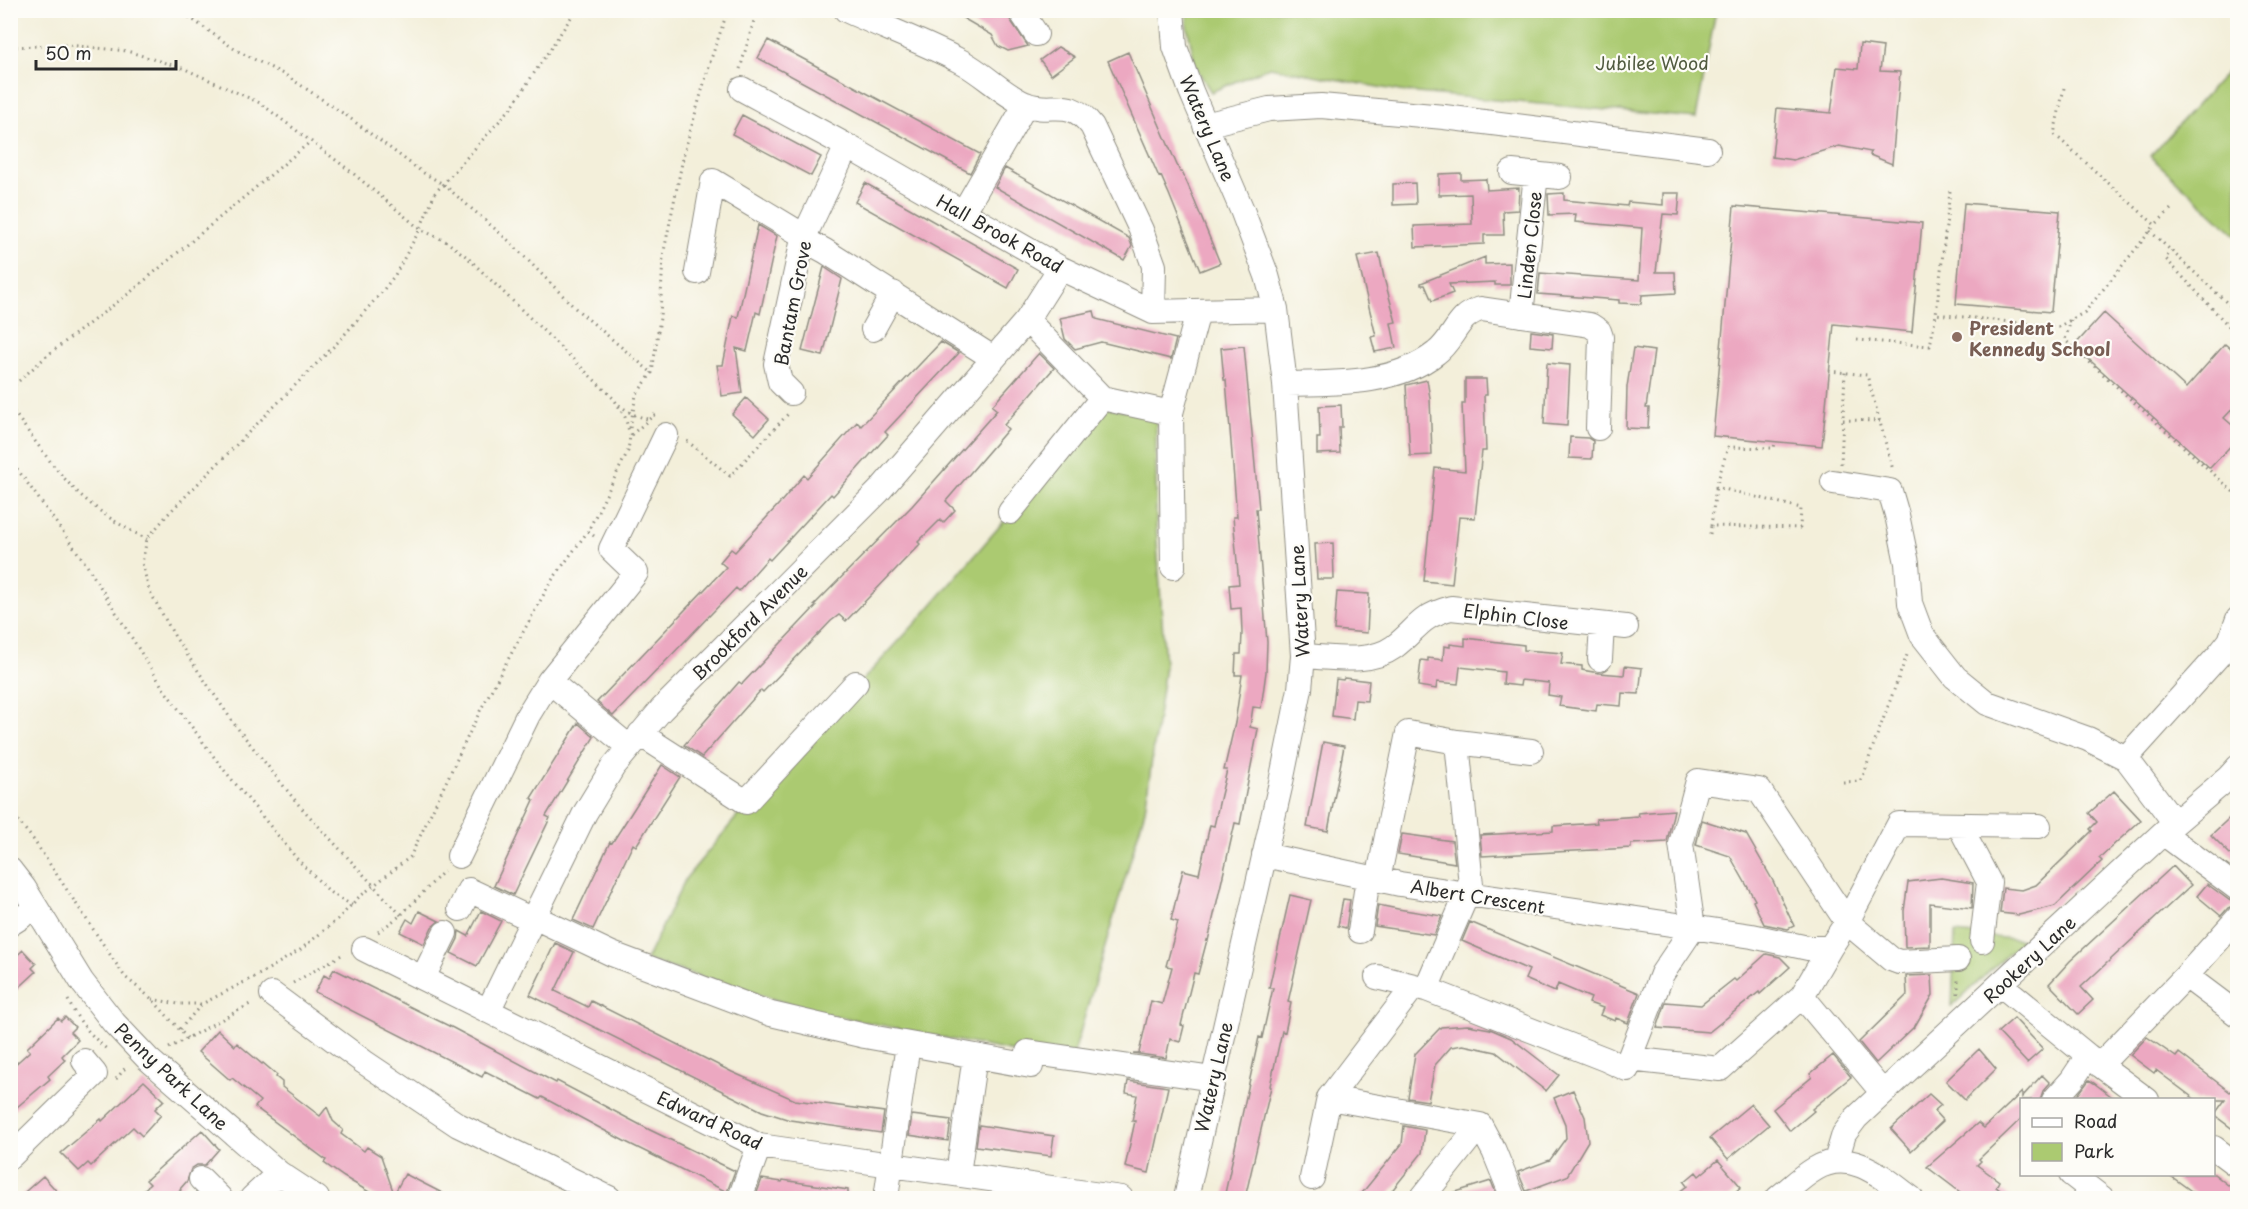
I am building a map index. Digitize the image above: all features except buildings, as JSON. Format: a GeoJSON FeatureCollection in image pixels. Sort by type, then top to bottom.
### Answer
{"type":"FeatureCollection","features":[{"type":"Feature","properties":{"kind":"street"},"geometry":{"type":"LineString","coordinates":[[846,10],[961,61],[1026,104],[1062,106],[1082,113],[1092,126],[1141,230],[1154,266],[1153,312]]}},
{"type":"Feature","properties":{"kind":"street"},"geometry":{"type":"LineString","coordinates":[[1020,10],[1036,34]]}},
{"type":"Feature","properties":{"kind":"street","name":"Watery Lane"},"geometry":{"type":"LineString","coordinates":[[1172,10],[1175,47],[1205,125],[1242,210],[1267,276],[1276,309],[1285,384],[1303,656],[1300,689],[1280,787],[1186,1198]]}},
{"type":"Feature","properties":{"kind":"street","name":"Hall Brook Road"},"geometry":{"type":"LineString","coordinates":[[742,89],[847,146],[1060,268],[1153,312],[1276,309]]}},
{"type":"Feature","properties":{"kind":"street"},"geometry":{"type":"LineString","coordinates":[[963,213],[1026,104]]}},
{"type":"Feature","properties":{"kind":"street"},"geometry":{"type":"LineString","coordinates":[[1205,125],[1269,109],[1321,106],[1444,117],[1708,150]]}},
{"type":"Feature","properties":{"kind":"street","name":"Bantam Grove"},"geometry":{"type":"LineString","coordinates":[[791,393],[780,382],[776,364],[803,237],[847,146]]}},
{"type":"Feature","properties":{"kind":"street","name":"Linden Close"},"geometry":{"type":"LineString","coordinates":[[1512,172],[1560,177]]}},
{"type":"Feature","properties":{"kind":"street","name":"Linden Close"},"geometry":{"type":"LineString","coordinates":[[1521,315],[1536,174]]}},
{"type":"Feature","properties":{"kind":"street"},"geometry":{"type":"LineString","coordinates":[[697,272],[713,181],[993,358]]}},
{"type":"Feature","properties":{"kind":"street","name":"Brookford Avenue"},"geometry":{"type":"LineString","coordinates":[[488,1011],[585,813],[613,767],[661,710],[879,491],[1027,320],[1060,268]]}},
{"type":"Feature","properties":{"kind":"street"},"geometry":{"type":"LineString","coordinates":[[873,329],[893,294]]}},
{"type":"Feature","properties":{"kind":"street"},"geometry":{"type":"LineString","coordinates":[[1285,384],[1353,382],[1415,366],[1439,351],[1457,325],[1473,311],[1481,309],[1590,325],[1599,331],[1598,428]]}},
{"type":"Feature","properties":{"kind":"street"},"geometry":{"type":"LineString","coordinates":[[1173,567],[1171,413],[1198,312]]}},
{"type":"Feature","properties":{"kind":"street"},"geometry":{"type":"LineString","coordinates":[[1027,320],[1102,398],[1171,413]]}},
{"type":"Feature","properties":{"kind":"street"},"geometry":{"type":"LineString","coordinates":[[1010,512],[1102,398]]}},
{"type":"Feature","properties":{"kind":"street"},"geometry":{"type":"LineString","coordinates":[[453,863],[528,715],[549,681],[636,573],[611,549],[673,435]]}},
{"type":"Feature","properties":{"kind":"street"},"geometry":{"type":"LineString","coordinates":[[1836,483],[1890,491],[1907,563],[1910,603],[1925,639],[1955,677],[1987,703],[2088,738],[2126,758],[2169,828],[2238,889]]}},
{"type":"Feature","properties":{"kind":"street","name":"Elphin Close"},"geometry":{"type":"LineString","coordinates":[[1303,656],[1366,658],[1380,654],[1394,647],[1427,617],[1451,608],[1614,627],[1600,659]]}},
{"type":"Feature","properties":{"kind":"street"},"geometry":{"type":"LineString","coordinates":[[2126,758],[2219,655],[2230,641],[2238,619]]}},
{"type":"Feature","properties":{"kind":"street"},"geometry":{"type":"LineString","coordinates":[[549,681],[634,741],[746,802],[856,683]]}},
{"type":"Feature","properties":{"kind":"street"},"geometry":{"type":"LineString","coordinates":[[1360,931],[1408,733],[1457,742],[1531,751]]}},
{"type":"Feature","properties":{"kind":"street"},"geometry":{"type":"LineString","coordinates":[[1312,1178],[1329,1098],[1420,988],[1469,894],[1457,742]]}},
{"type":"Feature","properties":{"kind":"street","name":"Rookery Lane"},"geometry":{"type":"LineString","coordinates":[[1836,1161],[1844,1134],[1856,1118],[2238,767]]}},
{"type":"Feature","properties":{"kind":"street"},"geometry":{"type":"LineString","coordinates":[[1377,977],[1420,988],[1627,1069],[1662,974],[1693,928],[1681,844],[1698,782],[1759,790],[1847,921],[1891,959],[1899,962],[1958,959]]}},
{"type":"Feature","properties":{"kind":"street"},"geometry":{"type":"LineString","coordinates":[[1629,1059],[1720,1069],[1802,996],[1847,921],[1899,824],[2039,826]]}},
{"type":"Feature","properties":{"kind":"street"},"geometry":{"type":"LineString","coordinates":[[1959,825],[1989,882],[1982,940]]}},
{"type":"Feature","properties":{"kind":"street","name":"Albert Crescent"},"geometry":{"type":"LineString","coordinates":[[1264,855],[1373,879],[1752,936],[1808,948],[1830,948]]}},
{"type":"Feature","properties":{"kind":"street","name":"Penny Park Lane"},"geometry":{"type":"LineString","coordinates":[[10,870],[24,888],[82,982],[114,1023],[148,1059],[279,1173],[317,1198]]}},
{"type":"Feature","properties":{"kind":"street"},"geometry":{"type":"LineString","coordinates":[[460,909],[469,890],[612,954],[771,1014],[975,1056],[1030,1059],[1214,1079]]}},
{"type":"Feature","properties":{"kind":"street"},"geometry":{"type":"LineString","coordinates":[[2056,1098],[2072,1080],[2186,976],[2238,918]]}},
{"type":"Feature","properties":{"kind":"street"},"geometry":{"type":"LineString","coordinates":[[423,978],[445,933]]}},
{"type":"Feature","properties":{"kind":"street","name":"Edward Road"},"geometry":{"type":"LineString","coordinates":[[362,945],[488,1011],[759,1146],[1121,1198]]}},
{"type":"Feature","properties":{"kind":"street"},"geometry":{"type":"LineString","coordinates":[[2186,976],[2238,1015]]}},
{"type":"Feature","properties":{"kind":"street"},"geometry":{"type":"LineString","coordinates":[[2001,985],[2094,1061],[2144,1098]]}},
{"type":"Feature","properties":{"kind":"street"},"geometry":{"type":"LineString","coordinates":[[272,994],[364,1062],[458,1125],[609,1198]]}},
{"type":"Feature","properties":{"kind":"street"},"geometry":{"type":"LineString","coordinates":[[1802,996],[1883,1093]]}},
{"type":"Feature","properties":{"kind":"street"},"geometry":{"type":"LineString","coordinates":[[886,1198],[908,1044]]}},
{"type":"Feature","properties":{"kind":"street"},"geometry":{"type":"LineString","coordinates":[[958,1174],[975,1056]]}},
{"type":"Feature","properties":{"kind":"street"},"geometry":{"type":"LineString","coordinates":[[10,1157],[96,1074]]}},
{"type":"Feature","properties":{"kind":"street"},"geometry":{"type":"LineString","coordinates":[[1329,1098],[1480,1125]]}},
{"type":"Feature","properties":{"kind":"street"},"geometry":{"type":"LineString","coordinates":[[1422,1198],[1480,1125]]}},
{"type":"Feature","properties":{"kind":"street"},"geometry":{"type":"LineString","coordinates":[[1480,1125],[1494,1151],[1513,1198]]}},
{"type":"Feature","properties":{"kind":"street"},"geometry":{"type":"LineString","coordinates":[[741,1198],[759,1146]]}},
{"type":"Feature","properties":{"kind":"street"},"geometry":{"type":"LineString","coordinates":[[2215,1149],[2238,1166]]}},
{"type":"Feature","properties":{"kind":"street"},"geometry":{"type":"LineString","coordinates":[[1778,1198],[1815,1168],[1836,1161],[1863,1165],[1911,1198]]}},
{"type":"Feature","properties":{"kind":"street"},"geometry":{"type":"LineString","coordinates":[[252,1198],[279,1173]]}},
{"type":"Feature","properties":{"kind":"street"},"geometry":{"type":"LineString","coordinates":[[2074,1176],[2102,1198]]}},
{"type":"Feature","properties":{"kind":"street"},"geometry":{"type":"LineString","coordinates":[[201,1179],[220,1198]]}},
{"type":"Feature","properties":{"kind":"path"},"geometry":{"type":"LineString","coordinates":[[179,10],[236,50],[287,76],[347,116],[422,172],[443,184],[509,241],[584,315],[652,373]]}},
{"type":"Feature","properties":{"kind":"path"},"geometry":{"type":"LineString","coordinates":[[401,915],[298,804],[235,725],[175,637],[149,590],[142,563],[147,539],[168,514],[338,342],[394,275],[420,229],[430,203],[443,184],[475,151],[511,108],[576,10]]}},
{"type":"Feature","properties":{"kind":"path"},"geometry":{"type":"LineString","coordinates":[[618,404],[625,417],[630,436],[636,395],[652,373],[660,318],[663,256],[684,153],[711,59],[728,10]]}},
{"type":"Feature","properties":{"kind":"path"},"geometry":{"type":"LineString","coordinates":[[742,89],[735,86],[757,10]]}},
{"type":"Feature","properties":{"kind":"path"},"geometry":{"type":"LineString","coordinates":[[10,47],[68,45],[127,51],[184,69],[260,103],[349,170],[420,229],[447,242],[467,257],[618,404],[632,414],[648,419]]}},
{"type":"Feature","properties":{"kind":"path"},"geometry":{"type":"LineString","coordinates":[[2064,88],[2054,134],[2155,225]]}},
{"type":"Feature","properties":{"kind":"path"},"geometry":{"type":"LineString","coordinates":[[10,389],[49,354],[132,291],[230,210],[310,141]]}},
{"type":"Feature","properties":{"kind":"path"},"geometry":{"type":"LineString","coordinates":[[1857,339],[1930,346],[1936,314],[1950,191]]}},
{"type":"Feature","properties":{"kind":"path"},"geometry":{"type":"LineString","coordinates":[[1936,314],[2058,327],[2085,312],[2155,225],[2174,206]]}},
{"type":"Feature","properties":{"kind":"path"},"geometry":{"type":"LineString","coordinates":[[2150,231],[2238,313]]}},
{"type":"Feature","properties":{"kind":"path"},"geometry":{"type":"LineString","coordinates":[[2172,251],[2165,258],[2238,336]]}},
{"type":"Feature","properties":{"kind":"path"},"geometry":{"type":"LineString","coordinates":[[2071,320],[2065,340],[2238,496]]}},
{"type":"Feature","properties":{"kind":"path"},"geometry":{"type":"LineString","coordinates":[[1829,371],[1867,375],[1896,480],[1890,491]]}},
{"type":"Feature","properties":{"kind":"path"},"geometry":{"type":"LineString","coordinates":[[1836,483],[1843,420],[1845,372]]}},
{"type":"Feature","properties":{"kind":"path"},"geometry":{"type":"LineString","coordinates":[[673,435],[730,476],[798,404],[791,393]]}},
{"type":"Feature","properties":{"kind":"path"},"geometry":{"type":"LineString","coordinates":[[10,407],[75,490],[94,507],[125,528],[147,539]]}},
{"type":"Feature","properties":{"kind":"path"},"geometry":{"type":"LineString","coordinates":[[1843,420],[1880,421]]}},
{"type":"Feature","properties":{"kind":"path"},"geometry":{"type":"LineString","coordinates":[[1710,534],[1716,487],[1728,447],[1774,448],[1775,442]]}},
{"type":"Feature","properties":{"kind":"path"},"geometry":{"type":"LineString","coordinates":[[10,459],[86,564],[163,688],[220,765],[298,860],[331,893],[352,904]]}},
{"type":"Feature","properties":{"kind":"path"},"geometry":{"type":"LineString","coordinates":[[1711,526],[1800,528],[1801,508],[1716,487]]}},
{"type":"Feature","properties":{"kind":"path"},"geometry":{"type":"LineString","coordinates":[[180,1029],[202,1004],[300,950],[374,885],[410,857],[481,709],[550,583],[588,531]]}},
{"type":"Feature","properties":{"kind":"path"},"geometry":{"type":"LineString","coordinates":[[1843,782],[1860,781],[1907,655],[1925,639]]}},
{"type":"Feature","properties":{"kind":"path"},"geometry":{"type":"LineString","coordinates":[[10,811],[33,839],[125,976],[152,999],[187,1038]]}},
{"type":"Feature","properties":{"kind":"path"},"geometry":{"type":"LineString","coordinates":[[96,1074],[148,1059],[362,945],[401,915],[453,863]]}},
{"type":"Feature","properties":{"kind":"path"},"geometry":{"type":"LineString","coordinates":[[152,999],[178,1004],[202,1004]]}},
{"type":"Feature","properties":{"kind":"green space","name":"Jubilee Wood"},"geometry":{"type":"Polygon","coordinates":[[[1188,10],[1716,11],[1696,118],[1405,92],[1270,67],[1211,92],[1196,68],[1187,26],[1188,10]]]}},
{"type":"Feature","properties":{"kind":"green space"},"geometry":{"type":"Polygon","coordinates":[[[2237,61],[2237,236],[2150,156],[2237,61]]]}},
{"type":"Feature","properties":{"kind":"green space"},"geometry":{"type":"Polygon","coordinates":[[[1094,405],[1156,416],[1156,524],[1165,666],[1145,810],[1074,1053],[1014,1052],[812,1011],[646,960],[686,878],[746,806],[924,614],[1023,499],[1094,405]]]}},
{"type":"Feature","properties":{"kind":"green space"},"geometry":{"type":"Polygon","coordinates":[[[1955,933],[2023,940],[1952,1006],[1955,933]]]}},
{"type":"Feature","properties":{"kind":"place","name":"President Kennedy School"},"geometry":{"type":"Point","coordinates":[1957,337]}}]}
